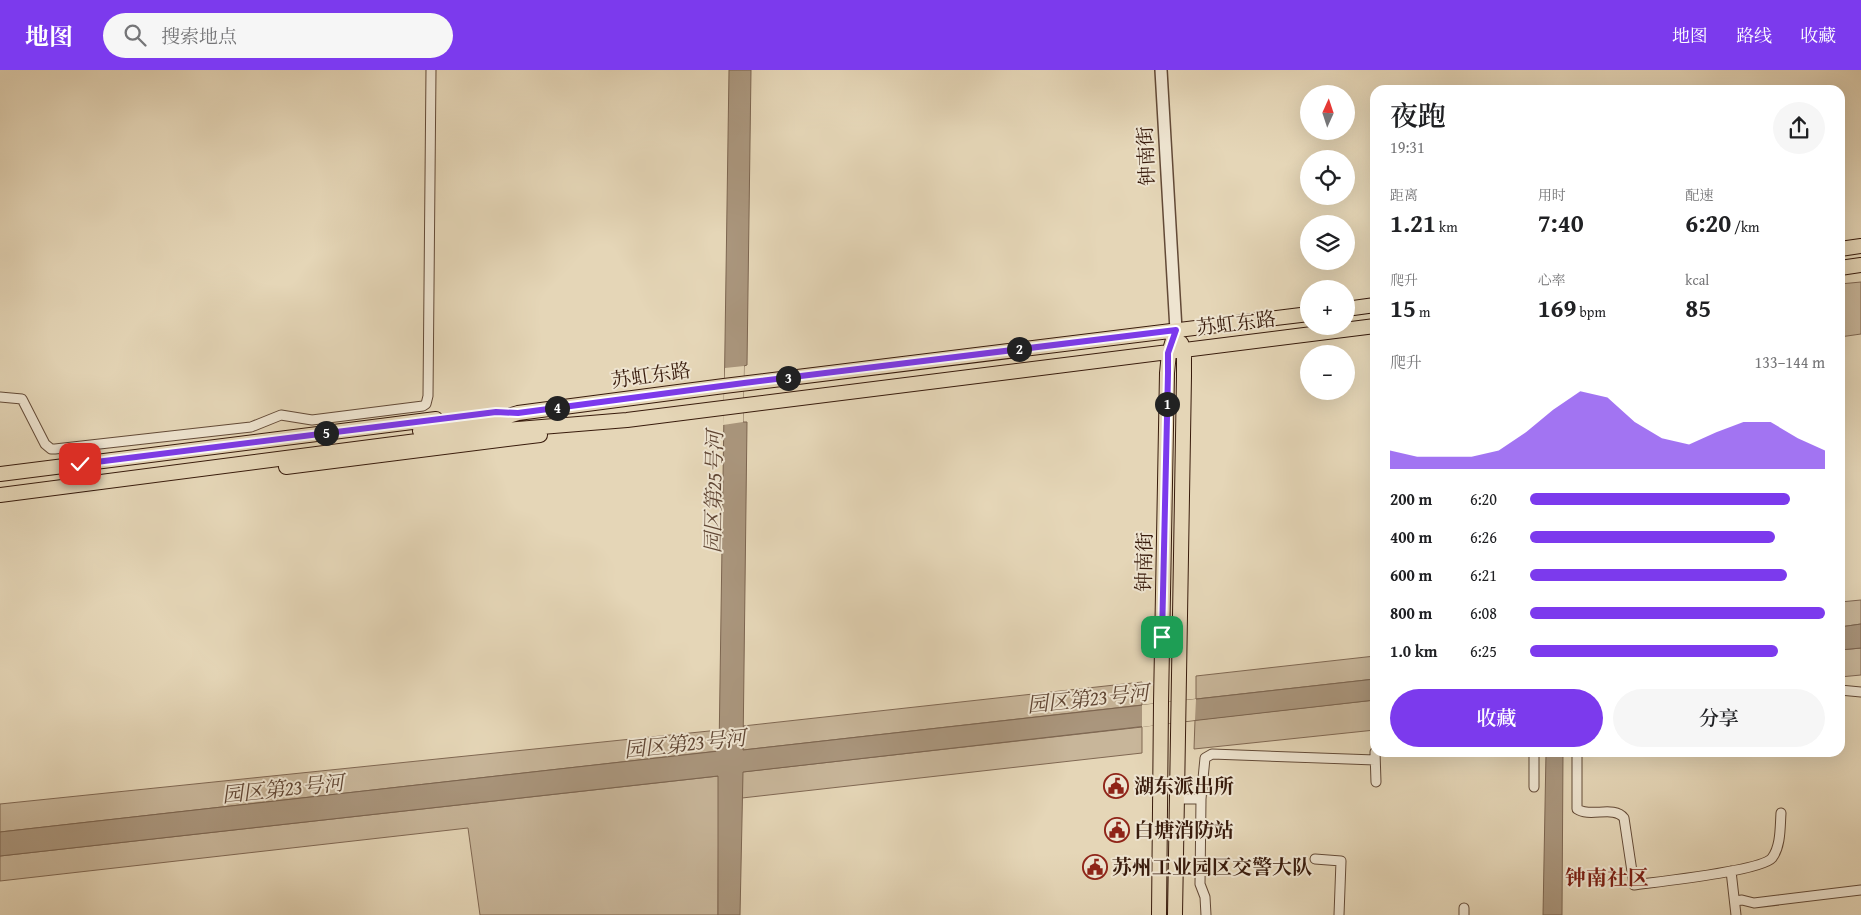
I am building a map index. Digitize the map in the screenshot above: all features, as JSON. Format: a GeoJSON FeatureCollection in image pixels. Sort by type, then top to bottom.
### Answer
{"type":"FeatureCollection","features":[{"type":"Feature","properties":{"kind":"main road"},"geometry":{"type":"LineString","coordinates":[[1845,248],[1861,246]]}},
{"type":"Feature","properties":{"kind":"main road"},"geometry":{"type":"LineString","coordinates":[[1845,267],[1861,265]]}},
{"type":"Feature","properties":{"kind":"main road"},"geometry":{"type":"LineString","coordinates":[[1355,308],[1370,306]]}},
{"type":"Feature","properties":{"kind":"main road","name":"苏虹东路"},"geometry":{"type":"LineString","coordinates":[[0,495],[158,469],[496,420],[518,413],[744,383],[1300,315]]}},
{"type":"Feature","properties":{"kind":"main road","name":"苏虹东路"},"geometry":{"type":"LineString","coordinates":[[0,485],[158,469],[494,430],[627,420],[1370,327]]}},
{"type":"Feature","properties":{"kind":"main road","name":"钟南街"},"geometry":{"type":"LineString","coordinates":[[1175,915],[1184,350],[1176,330]]}},
{"type":"Feature","properties":{"kind":"main road","name":"钟南街"},"geometry":{"type":"LineString","coordinates":[[1159,915],[1160,725],[1168,353],[1176,330]]}},
{"type":"Feature","properties":{"kind":"main road"},"geometry":{"type":"LineString","coordinates":[[0,474],[496,412],[518,413]]}},
{"type":"Feature","properties":{"kind":"main road"},"geometry":{"type":"LineString","coordinates":[[0,502],[593,429],[627,420]]}},
{"type":"Feature","properties":{"kind":"street"},"geometry":{"type":"LineString","coordinates":[[0,397],[22,399],[45,444],[51,449],[251,427],[281,415],[312,420],[424,406],[428,396],[431,70]]}},
{"type":"Feature","properties":{"kind":"street","name":"钟南街"},"geometry":{"type":"LineString","coordinates":[[1161,70],[1176,330]]}},
{"type":"Feature","properties":{"kind":"street"},"geometry":{"type":"LineString","coordinates":[[1845,690],[1861,692]]}},
{"type":"Feature","properties":{"kind":"street"},"geometry":{"type":"LineString","coordinates":[[1206,915],[1205,897],[1200,884],[1201,799],[1203,762],[1205,758],[1212,754],[1370,756]]}},
{"type":"Feature","properties":{"kind":"street"},"geometry":{"type":"LineString","coordinates":[[1375,757],[1376,782]]}},
{"type":"Feature","properties":{"kind":"street"},"geometry":{"type":"LineString","coordinates":[[1534,757],[1534,788]]}},
{"type":"Feature","properties":{"kind":"street"},"geometry":{"type":"LineString","coordinates":[[1576,757],[1577,809],[1583,812],[1618,813],[1624,818],[1634,885],[1730,871],[1770,860],[1776,851],[1778,843],[1781,813]]}},
{"type":"Feature","properties":{"kind":"street"},"geometry":{"type":"LineString","coordinates":[[1177,800],[1201,799]]}},
{"type":"Feature","properties":{"kind":"street"},"geometry":{"type":"LineString","coordinates":[[1315,859],[1341,861],[1339,915]]}},
{"type":"Feature","properties":{"kind":"street"},"geometry":{"type":"LineString","coordinates":[[1730,871],[1736,915]]}},
{"type":"Feature","properties":{"kind":"street"},"geometry":{"type":"LineString","coordinates":[[1734,901],[1742,900],[1754,903],[1861,890]]}},
{"type":"Feature","properties":{"kind":"shaded area"},"geometry":{"type":"Polygon","coordinates":[[[729,70],[751,70],[747,365],[744,366],[743,418],[743,422],[747,422],[743,750],[1370,680],[1370,701],[743,772],[740,915],[718,915],[718,776],[0,856],[0,832],[719,751],[729,70]]]}},
{"type":"Feature","properties":{"kind":"shaded area"},"geometry":{"type":"Polygon","coordinates":[[[1861,282],[1861,334],[1845,336],[1845,284],[1861,282]]]}},
{"type":"Feature","properties":{"kind":"shaded area"},"geometry":{"type":"Polygon","coordinates":[[[1861,600],[1861,624],[1845,626],[1845,602],[1861,600]]]}},
{"type":"Feature","properties":{"kind":"shaded area"},"geometry":{"type":"Polygon","coordinates":[[[1861,624],[1861,648],[1845,650],[1845,626],[1861,624]]]}},
{"type":"Feature","properties":{"kind":"shaded area"},"geometry":{"type":"Polygon","coordinates":[[[1861,648],[1861,675],[1845,677],[1845,650],[1861,648]]]}},
{"type":"Feature","properties":{"kind":"shaded area"},"geometry":{"type":"Polygon","coordinates":[[[1370,657],[1370,680],[1196,699],[1196,676],[1370,657]]]}},
{"type":"Feature","properties":{"kind":"shaded area"},"geometry":{"type":"Polygon","coordinates":[[[1142,682],[1142,705],[743,750],[743,726],[1142,682]]]}},
{"type":"Feature","properties":{"kind":"shaded area"},"geometry":{"type":"Polygon","coordinates":[[[1370,701],[1370,731],[1194,749],[1195,720],[1370,701]]]}},
{"type":"Feature","properties":{"kind":"shaded area"},"geometry":{"type":"Polygon","coordinates":[[[1142,727],[1142,753],[742,798],[742,772],[1142,727]]]}},
{"type":"Feature","properties":{"kind":"shaded area"},"geometry":{"type":"Polygon","coordinates":[[[719,730],[719,751],[0,832],[0,804],[719,730]]]}},
{"type":"Feature","properties":{"kind":"shaded area"},"geometry":{"type":"Polygon","coordinates":[[[1546,757],[1563,757],[1562,915],[1543,915],[1546,757]]]}},
{"type":"Feature","properties":{"kind":"shaded area"},"geometry":{"type":"Polygon","coordinates":[[[719,776],[718,915],[480,915],[468,828],[0,881],[0,856],[719,776]]]}},
{"type":"Feature","properties":{"kind":"pier"},"geometry":{"type":"Polygon","coordinates":[[[744,366],[743,422],[723,425],[725,368],[744,366]]]}},
{"type":"Feature","properties":{"kind":"pier"},"geometry":{"type":"Polygon","coordinates":[[[1196,699],[1195,720],[1142,727],[1142,705],[1196,699]]]}},
{"type":"Feature","properties":{"kind":"place","name":"湖东派出所"},"geometry":{"type":"Point","coordinates":[1116,786]}},
{"type":"Feature","properties":{"kind":"place","name":"白塘消防站"},"geometry":{"type":"Point","coordinates":[1117,830]}},
{"type":"Feature","properties":{"kind":"place","name":"苏州工业园区交警大队"},"geometry":{"type":"Point","coordinates":[1095,867]}},
{"type":"Feature","properties":{"kind":"district","name":"钟南社区"},"geometry":{"type":"Point","coordinates":[1607,878]}},
{"type":"Feature","properties":{"kind":"route"},"geometry":{"type":"LineString","coordinates":[[80,464],[496,412],[518,413],[1176,330],[1168,353],[1162,637]]}},
{"type":"Feature","properties":{"kind":"water label","name":"园区第25号河"},"geometry":{"type":"Point","coordinates":[714,492]}},
{"type":"Feature","properties":{"kind":"water label","name":"园区第23号河"},"geometry":{"type":"Point","coordinates":[1088,699]}},
{"type":"Feature","properties":{"kind":"water label","name":"园区第23号河"},"geometry":{"type":"Point","coordinates":[685,744]}},
{"type":"Feature","properties":{"kind":"water label","name":"园区第23号河"},"geometry":{"type":"Point","coordinates":[283,789]}}]}
